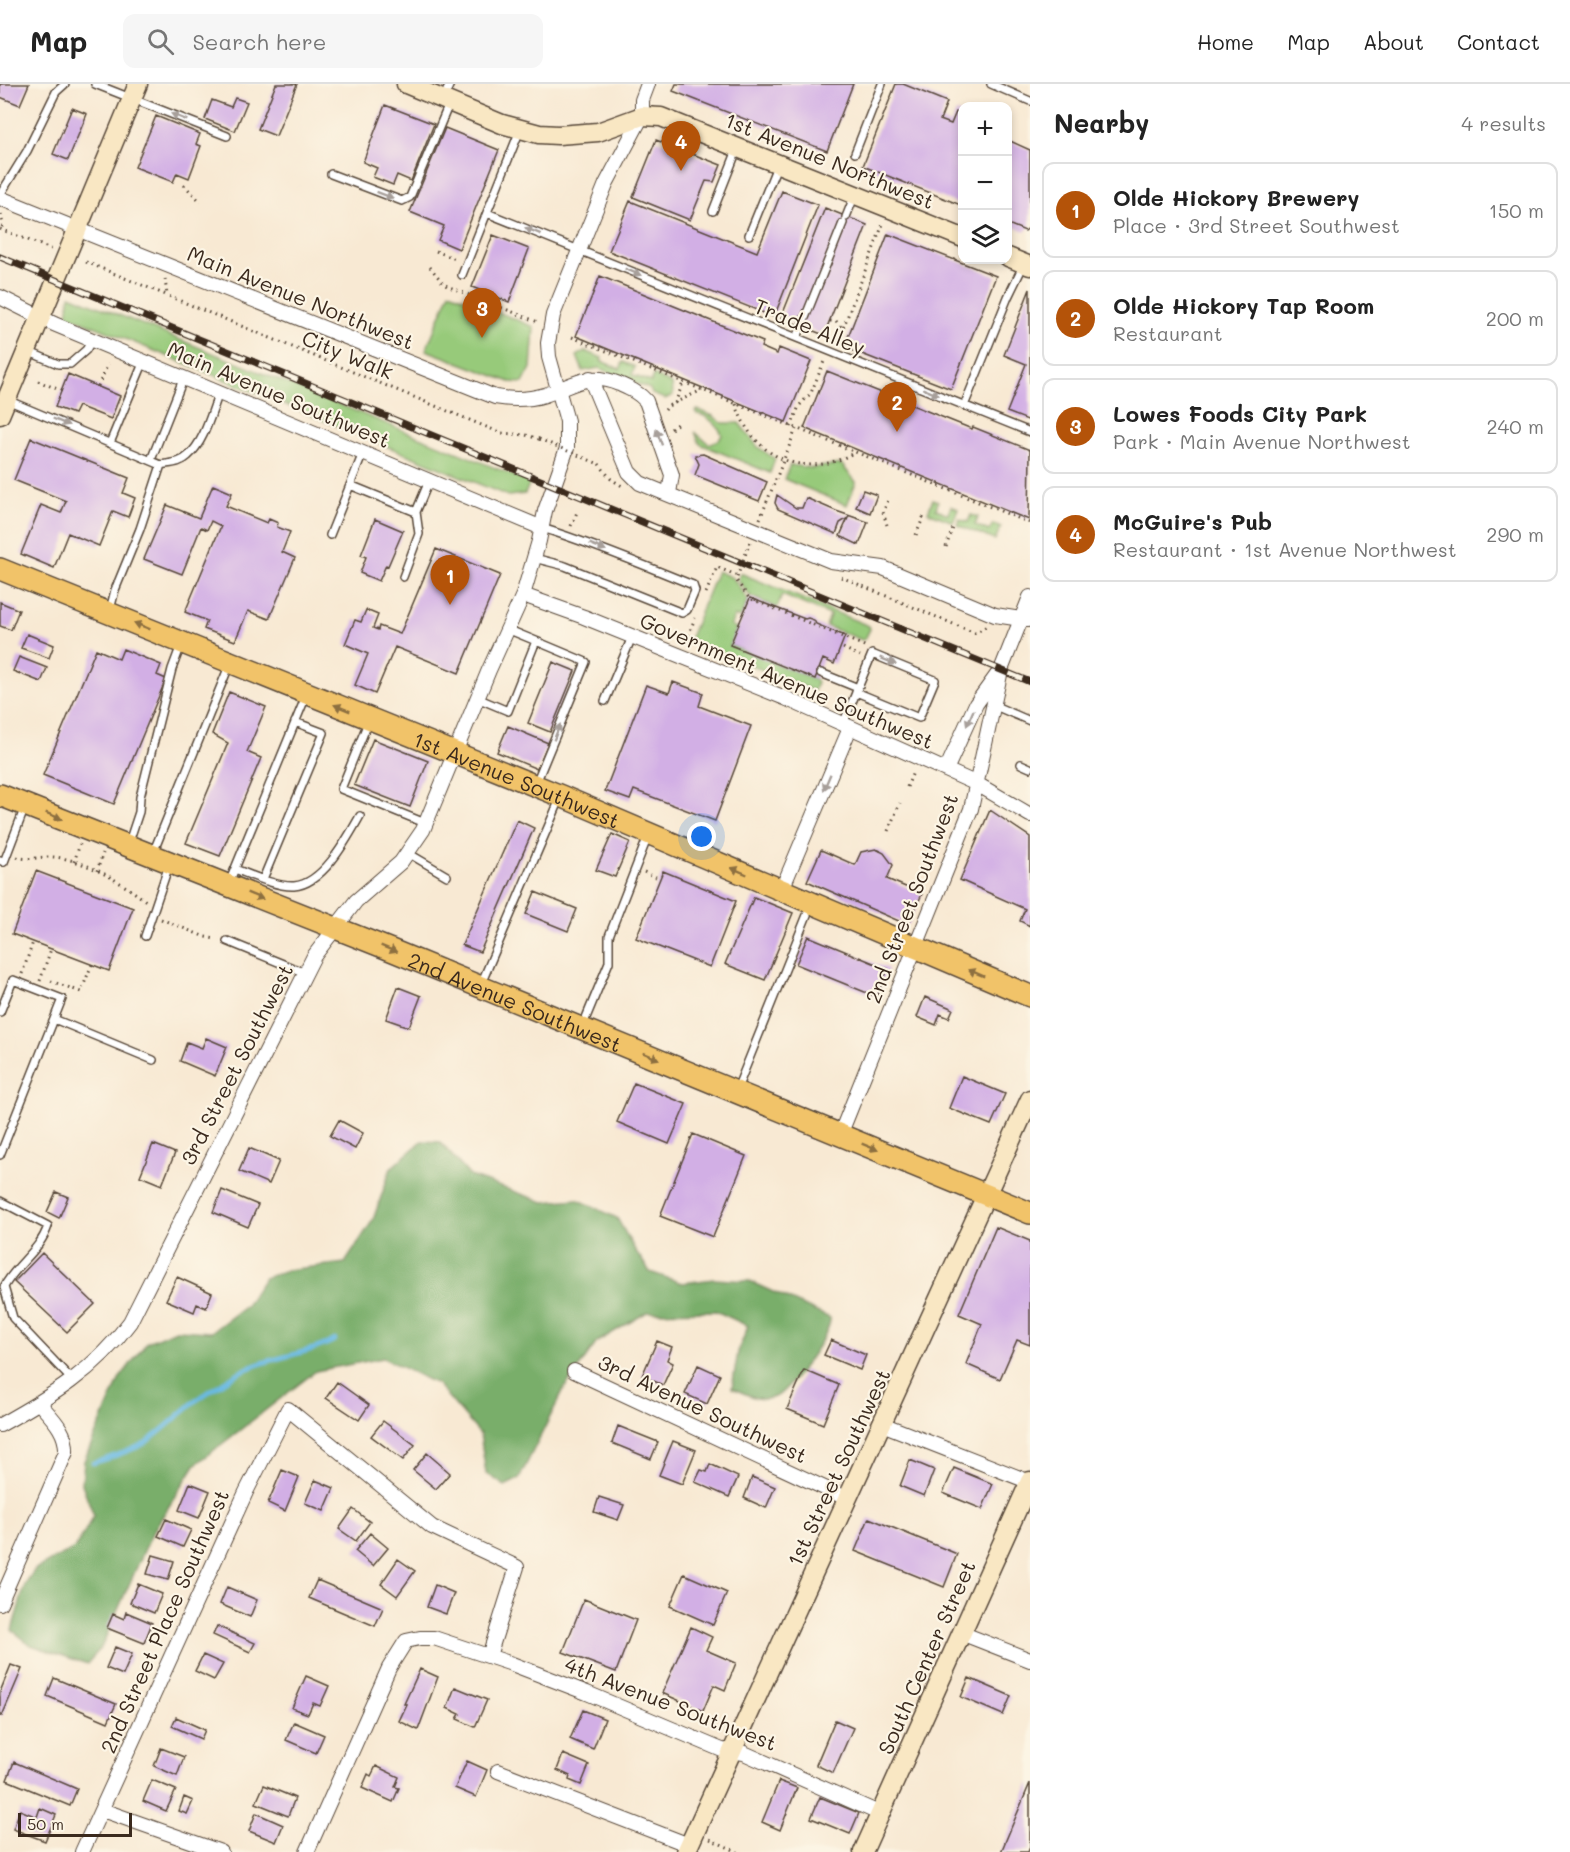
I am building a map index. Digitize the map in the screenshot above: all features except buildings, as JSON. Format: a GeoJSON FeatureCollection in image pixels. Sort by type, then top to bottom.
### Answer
{"type":"FeatureCollection","features":[{"type":"Feature","properties":{"kind":"main road","name":"1st Avenue Southwest"},"geometry":{"type":"LineString","coordinates":[[0,569],[561,796],[1030,996]]}},
{"type":"Feature","properties":{"kind":"main road","name":"2nd Avenue Southwest"},"geometry":{"type":"LineString","coordinates":[[0,795],[161,859],[231,877],[334,927],[1030,1213]]}},
{"type":"Feature","properties":{"kind":"street","name":"1st Avenue Northwest"},"geometry":{"type":"LineString","coordinates":[[406,84],[447,95],[520,130],[558,135],[598,132],[642,116],[661,117],[855,195],[958,251]]}},
{"type":"Feature","properties":{"kind":"street","name":"3rd Street Southwest"},"geometry":{"type":"LineString","coordinates":[[0,1425],[39,1403],[95,1363],[114,1344],[130,1322],[314,956],[356,901],[390,873],[408,853],[425,823],[523,595],[545,511],[567,448],[567,421],[549,357],[550,327],[606,184],[642,116],[642,100],[648,84]]}},
{"type":"Feature","properties":{"kind":"street"},"geometry":{"type":"LineString","coordinates":[[3,407],[135,91]]}},
{"type":"Feature","properties":{"kind":"street","name":"Main Avenue Northwest"},"geometry":{"type":"LineString","coordinates":[[0,197],[495,397],[513,400],[544,395],[590,378]]}},
{"type":"Feature","properties":{"kind":"street","name":"Main Avenue Southwest"},"geometry":{"type":"LineString","coordinates":[[0,297],[92,339],[542,528]]}},
{"type":"Feature","properties":{"kind":"street"},"geometry":{"type":"LineString","coordinates":[[669,493],[672,475],[646,401],[639,393],[608,379],[590,378],[629,472],[640,483],[831,561],[883,568],[995,615],[1026,620]]}},
{"type":"Feature","properties":{"kind":"street","name":"Government Avenue Southwest"},"geometry":{"type":"LineString","coordinates":[[523,595],[785,698],[977,783],[1029,812]]}},
{"type":"Feature","properties":{"kind":"street","name":"2nd Street Southwest"},"geometry":{"type":"LineString","coordinates":[[946,770],[976,704],[1001,670],[1026,620],[1030,597]]}},
{"type":"Feature","properties":{"kind":"street","name":"2nd Street Southwest"},"geometry":{"type":"LineString","coordinates":[[840,1134],[971,809],[1001,670]]}},
{"type":"Feature","properties":{"kind":"street"},"geometry":{"type":"LineString","coordinates":[[782,889],[847,727]]}},
{"type":"Feature","properties":{"kind":"street","name":"1st Street Southwest"},"geometry":{"type":"LineString","coordinates":[[690,1843],[1030,1099]]}},
{"type":"Feature","properties":{"kind":"street","name":"3rd Avenue Southwest"},"geometry":{"type":"LineString","coordinates":[[574,1371],[848,1499]]}},
{"type":"Feature","properties":{"kind":"street"},"geometry":{"type":"LineString","coordinates":[[0,1603],[66,1452],[67,1442],[64,1432],[39,1403]]}},
{"type":"Feature","properties":{"kind":"street","name":"2nd Street Place Southwest"},"geometry":{"type":"LineString","coordinates":[[82,1852],[246,1492],[288,1409],[432,1527],[517,1568],[489,1656]]}},
{"type":"Feature","properties":{"kind":"street"},"geometry":{"type":"LineString","coordinates":[[882,1424],[1030,1481]]}},
{"type":"Feature","properties":{"kind":"street","name":"South Center Street"},"geometry":{"type":"LineString","coordinates":[[863,1852],[1030,1481]]}},
{"type":"Feature","properties":{"kind":"street"},"geometry":{"type":"LineString","coordinates":[[961,1633],[1030,1660]]}},
{"type":"Feature","properties":{"kind":"street","name":"4th Avenue Southwest"},"geometry":{"type":"LineString","coordinates":[[306,1852],[389,1668],[406,1641],[420,1638],[434,1638],[489,1656],[588,1693],[722,1750],[744,1753],[881,1814]]}},
{"type":"Feature","properties":{"kind":"street"},"geometry":{"type":"LineString","coordinates":[[498,1771],[690,1843]]}},
{"type":"Feature","properties":{"kind":"street"},"geometry":{"type":"LineString","coordinates":[[102,1810],[221,1852]]}},
{"type":"Feature","properties":{"kind":"lane"},"geometry":{"type":"LineString","coordinates":[[0,197],[27,152],[56,92],[65,84]]}},
{"type":"Feature","properties":{"kind":"lane"},"geometry":{"type":"LineString","coordinates":[[95,84],[135,91],[227,136]]}},
{"type":"Feature","properties":{"kind":"lane"},"geometry":{"type":"LineString","coordinates":[[855,153],[882,84]]}},
{"type":"Feature","properties":{"kind":"lane"},"geometry":{"type":"LineString","coordinates":[[990,84],[1002,86],[1030,100]]}},
{"type":"Feature","properties":{"kind":"lane"},"geometry":{"type":"LineString","coordinates":[[331,174],[402,201],[411,197],[447,95]]}},
{"type":"Feature","properties":{"kind":"lane"},"geometry":{"type":"LineString","coordinates":[[462,275],[520,130]]}},
{"type":"Feature","properties":{"kind":"lane"},"geometry":{"type":"LineString","coordinates":[[713,211],[738,148]]}},
{"type":"Feature","properties":{"kind":"lane"},"geometry":{"type":"LineString","coordinates":[[749,235],[778,164]]}},
{"type":"Feature","properties":{"kind":"lane"},"geometry":{"type":"LineString","coordinates":[[797,338],[855,195]]}},
{"type":"Feature","properties":{"kind":"lane","name":"Trade Alley"},"geometry":{"type":"LineString","coordinates":[[487,213],[1030,432]]}},
{"type":"Feature","properties":{"kind":"lane"},"geometry":{"type":"LineString","coordinates":[[964,405],[1020,262]]}},
{"type":"Feature","properties":{"kind":"lane"},"geometry":{"type":"LineString","coordinates":[[27,351],[58,364],[70,364],[86,350],[92,339]]}},
{"type":"Feature","properties":{"kind":"lane"},"geometry":{"type":"LineString","coordinates":[[110,443],[144,361]]}},
{"type":"Feature","properties":{"kind":"lane"},"geometry":{"type":"LineString","coordinates":[[151,460],[184,377]]}},
{"type":"Feature","properties":{"kind":"lane"},"geometry":{"type":"LineString","coordinates":[[3,407],[110,443],[162,465],[178,462],[188,456],[202,436],[219,392]]}},
{"type":"Feature","properties":{"kind":"lane"},"geometry":{"type":"LineString","coordinates":[[330,535],[363,453]]}},
{"type":"Feature","properties":{"kind":"lane"},"geometry":{"type":"LineString","coordinates":[[109,613],[115,590],[140,530],[162,465]]}},
{"type":"Feature","properties":{"kind":"lane"},"geometry":{"type":"LineString","coordinates":[[403,577],[419,534],[416,512],[429,481]]}},
{"type":"Feature","properties":{"kind":"lane"},"geometry":{"type":"LineString","coordinates":[[350,485],[416,512]]}},
{"type":"Feature","properties":{"kind":"lane"},"geometry":{"type":"LineString","coordinates":[[534,558],[565,566],[682,613],[687,610],[695,591],[693,585],[575,538],[542,528]]}},
{"type":"Feature","properties":{"kind":"lane"},"geometry":{"type":"LineString","coordinates":[[507,629],[586,662],[535,786]]}},
{"type":"Feature","properties":{"kind":"lane"},"geometry":{"type":"LineString","coordinates":[[605,701],[632,637]]}},
{"type":"Feature","properties":{"kind":"lane"},"geometry":{"type":"LineString","coordinates":[[477,698],[508,711],[536,641]]}},
{"type":"Feature","properties":{"kind":"lane"},"geometry":{"type":"LineString","coordinates":[[128,846],[139,812],[140,797],[172,669],[182,642]]}},
{"type":"Feature","properties":{"kind":"lane"},"geometry":{"type":"LineString","coordinates":[[821,673],[857,690],[919,718],[935,680],[871,657],[857,690],[847,727]]}},
{"type":"Feature","properties":{"kind":"lane"},"geometry":{"type":"LineString","coordinates":[[145,936],[153,911],[161,859],[231,662]]}},
{"type":"Feature","properties":{"kind":"lane"},"geometry":{"type":"LineString","coordinates":[[307,693],[231,877],[264,879],[292,886],[307,884],[346,841],[360,816]]}},
{"type":"Feature","properties":{"kind":"lane"},"geometry":{"type":"LineString","coordinates":[[993,705],[1030,721]]}},
{"type":"Feature","properties":{"kind":"lane"},"geometry":{"type":"LineString","coordinates":[[369,719],[341,789],[425,823]]}},
{"type":"Feature","properties":{"kind":"lane"},"geometry":{"type":"LineString","coordinates":[[264,879],[324,733],[296,722]]}},
{"type":"Feature","properties":{"kind":"lane"},"geometry":{"type":"LineString","coordinates":[[1021,764],[1030,768]]}},
{"type":"Feature","properties":{"kind":"lane"},"geometry":{"type":"LineString","coordinates":[[480,986],[561,796]]}},
{"type":"Feature","properties":{"kind":"lane"},"geometry":{"type":"LineString","coordinates":[[0,860],[4,862],[26,805]]}},
{"type":"Feature","properties":{"kind":"lane"},"geometry":{"type":"LineString","coordinates":[[582,1028],[609,962],[609,936],[649,834]]}},
{"type":"Feature","properties":{"kind":"lane"},"geometry":{"type":"LineString","coordinates":[[408,853],[447,876]]}},
{"type":"Feature","properties":{"kind":"lane"},"geometry":{"type":"LineString","coordinates":[[736,1092],[812,902]]}},
{"type":"Feature","properties":{"kind":"lane"},"geometry":{"type":"LineString","coordinates":[[227,941],[305,973]]}},
{"type":"Feature","properties":{"kind":"lane"},"geometry":{"type":"LineString","coordinates":[[0,1012],[13,980],[62,999],[0,1155]]}},
{"type":"Feature","properties":{"kind":"lane"},"geometry":{"type":"LineString","coordinates":[[54,1019],[153,1060]]}},
{"type":"Feature","properties":{"kind":"lane"},"geometry":{"type":"LineString","coordinates":[[0,1201],[48,1226],[38,1245],[4,1287],[13,1318],[72,1380]]}},
{"type":"Feature","properties":{"kind":"path"},"geometry":{"type":"LineString","coordinates":[[184,184],[201,202]]}},
{"type":"Feature","properties":{"kind":"path"},"geometry":{"type":"LineString","coordinates":[[0,208],[3,225],[1,229],[51,249]]}},
{"type":"Feature","properties":{"kind":"path"},"geometry":{"type":"LineString","coordinates":[[837,346],[886,215]]}},
{"type":"Feature","properties":{"kind":"path"},"geometry":{"type":"LineString","coordinates":[[436,251],[458,260]]}},
{"type":"Feature","properties":{"kind":"path","name":"City Walk"},"geometry":{"type":"LineString","coordinates":[[86,262],[501,434],[526,435],[599,464]]}},
{"type":"Feature","properties":{"kind":"path"},"geometry":{"type":"LineString","coordinates":[[430,267],[443,284],[538,322]]}},
{"type":"Feature","properties":{"kind":"path"},"geometry":{"type":"LineString","coordinates":[[830,321],[836,321],[843,330]]}},
{"type":"Feature","properties":{"kind":"path"},"geometry":{"type":"LineString","coordinates":[[572,337],[1030,523]]}},
{"type":"Feature","properties":{"kind":"path"},"geometry":{"type":"LineString","coordinates":[[791,427],[799,406],[811,393],[825,359]]}},
{"type":"Feature","properties":{"kind":"path"},"geometry":{"type":"LineString","coordinates":[[98,387],[108,364]]}},
{"type":"Feature","properties":{"kind":"path"},"geometry":{"type":"LineString","coordinates":[[38,381],[62,391]]}},
{"type":"Feature","properties":{"kind":"path"},"geometry":{"type":"LineString","coordinates":[[683,383],[673,404],[702,390]]}},
{"type":"Feature","properties":{"kind":"path"},"geometry":{"type":"LineString","coordinates":[[736,404],[741,420],[755,440],[774,455],[798,464],[816,465],[842,460],[855,452]]}},
{"type":"Feature","properties":{"kind":"path"},"geometry":{"type":"LineString","coordinates":[[758,523],[796,429]]}},
{"type":"Feature","properties":{"kind":"path"},"geometry":{"type":"LineString","coordinates":[[886,525],[883,512],[889,498]]}},
{"type":"Feature","properties":{"kind":"path"},"geometry":{"type":"LineString","coordinates":[[570,528],[578,510]]}},
{"type":"Feature","properties":{"kind":"path"},"geometry":{"type":"LineString","coordinates":[[916,535],[925,513]]}},
{"type":"Feature","properties":{"kind":"path"},"geometry":{"type":"LineString","coordinates":[[946,547],[954,525]]}},
{"type":"Feature","properties":{"kind":"path"},"geometry":{"type":"LineString","coordinates":[[751,540],[736,575],[736,580],[749,598],[866,645],[871,657]]}},
{"type":"Feature","properties":{"kind":"path"},"geometry":{"type":"LineString","coordinates":[[713,576],[717,567],[736,575]]}},
{"type":"Feature","properties":{"kind":"path"},"geometry":{"type":"LineString","coordinates":[[843,648],[871,657]]}},
{"type":"Feature","properties":{"kind":"path"},"geometry":{"type":"LineString","coordinates":[[907,787],[913,772]]}},
{"type":"Feature","properties":{"kind":"path"},"geometry":{"type":"LineString","coordinates":[[888,831],[900,803]]}},
{"type":"Feature","properties":{"kind":"path"},"geometry":{"type":"LineString","coordinates":[[74,862],[82,837]]}},
{"type":"Feature","properties":{"kind":"path"},"geometry":{"type":"LineString","coordinates":[[97,871],[105,847]]}},
{"type":"Feature","properties":{"kind":"path"},"geometry":{"type":"LineString","coordinates":[[8,853],[23,859],[55,857],[97,871],[125,885],[172,925],[205,937],[227,941]]}},
{"type":"Feature","properties":{"kind":"path"},"geometry":{"type":"LineString","coordinates":[[19,982],[33,942]]}},
{"type":"Feature","properties":{"kind":"path"},"geometry":{"type":"LineString","coordinates":[[37,989],[51,949]]}},
{"type":"Feature","properties":{"kind":"path"},"geometry":{"type":"LineString","coordinates":[[23,971],[81,992],[92,964]]}},
{"type":"Feature","properties":{"kind":"path"},"geometry":{"type":"LineString","coordinates":[[690,1843],[738,1852]]}},
{"type":"Feature","properties":{"kind":"green space"},"geometry":{"type":"Polygon","coordinates":[[[450,292],[534,327],[531,368],[523,383],[510,382],[426,350],[450,292]]]}},
{"type":"Feature","properties":{"kind":"green space"},"geometry":{"type":"Polygon","coordinates":[[[70,295],[530,482],[525,494],[508,496],[67,315],[70,295]]]}},
{"type":"Feature","properties":{"kind":"green space"},"geometry":{"type":"Polygon","coordinates":[[[585,351],[620,369],[623,362],[635,367],[632,375],[651,382],[654,375],[672,384],[673,395],[665,399],[652,394],[650,389],[599,368],[583,371],[577,356],[585,351]]]}},
{"type":"Feature","properties":{"kind":"green space"},"geometry":{"type":"Polygon","coordinates":[[[695,411],[713,416],[722,423],[739,423],[758,447],[775,459],[770,473],[700,444],[695,432],[709,444],[719,440],[722,435],[712,421],[697,414],[695,411]]]}},
{"type":"Feature","properties":{"kind":"green space"},"geometry":{"type":"Polygon","coordinates":[[[841,464],[856,482],[847,505],[784,479],[790,465],[812,468],[841,464]]]}},
{"type":"Feature","properties":{"kind":"green space"},"geometry":{"type":"Polygon","coordinates":[[[933,499],[938,501],[936,509],[948,514],[951,506],[958,509],[953,522],[928,512],[933,499]]]}},
{"type":"Feature","properties":{"kind":"green space"},"geometry":{"type":"Polygon","coordinates":[[[971,515],[978,517],[975,525],[989,531],[993,524],[1001,527],[995,540],[957,525],[959,519],[968,522],[971,515]]]}},
{"type":"Feature","properties":{"kind":"green space"},"geometry":{"type":"Polygon","coordinates":[[[717,571],[733,578],[748,600],[740,618],[734,616],[731,626],[737,628],[730,645],[815,679],[817,682],[814,691],[689,640],[717,571]]]}},
{"type":"Feature","properties":{"kind":"green space"},"geometry":{"type":"Polygon","coordinates":[[[740,573],[869,626],[870,629],[865,639],[862,640],[826,626],[830,615],[782,595],[777,608],[750,596],[738,580],[740,573]]]}},
{"type":"Feature","properties":{"kind":"green space"},"geometry":{"type":"Polygon","coordinates":[[[422,1141],[440,1142],[470,1176],[544,1202],[577,1199],[617,1218],[650,1272],[682,1283],[714,1279],[749,1281],[830,1318],[829,1325],[818,1347],[791,1383],[777,1396],[760,1399],[732,1388],[738,1352],[748,1326],[716,1311],[647,1312],[597,1342],[564,1389],[519,1479],[505,1486],[486,1473],[480,1434],[437,1384],[383,1358],[316,1371],[195,1465],[152,1533],[101,1648],[87,1664],[31,1645],[12,1630],[25,1585],[35,1569],[75,1548],[94,1516],[82,1484],[84,1461],[120,1378],[147,1342],[176,1330],[211,1332],[246,1306],[264,1278],[287,1270],[345,1263],[373,1220],[391,1168],[422,1141]]]}},
{"type":"Feature","properties":{"kind":"waterway"},"geometry":{"type":"LineString","coordinates":[[93,1463],[145,1443],[194,1402],[240,1372],[263,1362],[312,1350],[335,1340]]}},
{"type":"Feature","properties":{"kind":"railway"},"geometry":{"type":"LineString","coordinates":[[0,257],[1030,682]]}},
{"type":"Feature","properties":{"kind":"place","name":"McGuire's Pub"},"geometry":{"type":"Point","coordinates":[681,171]}},
{"type":"Feature","properties":{"kind":"place","name":"Lowes Foods City Park"},"geometry":{"type":"Point","coordinates":[482,338]}},
{"type":"Feature","properties":{"kind":"place","name":"Olde Hickory Tap Room"},"geometry":{"type":"Point","coordinates":[897,432]}},
{"type":"Feature","properties":{"kind":"place","name":"Olde Hickory Brewery"},"geometry":{"type":"Point","coordinates":[450,605]}}]}
